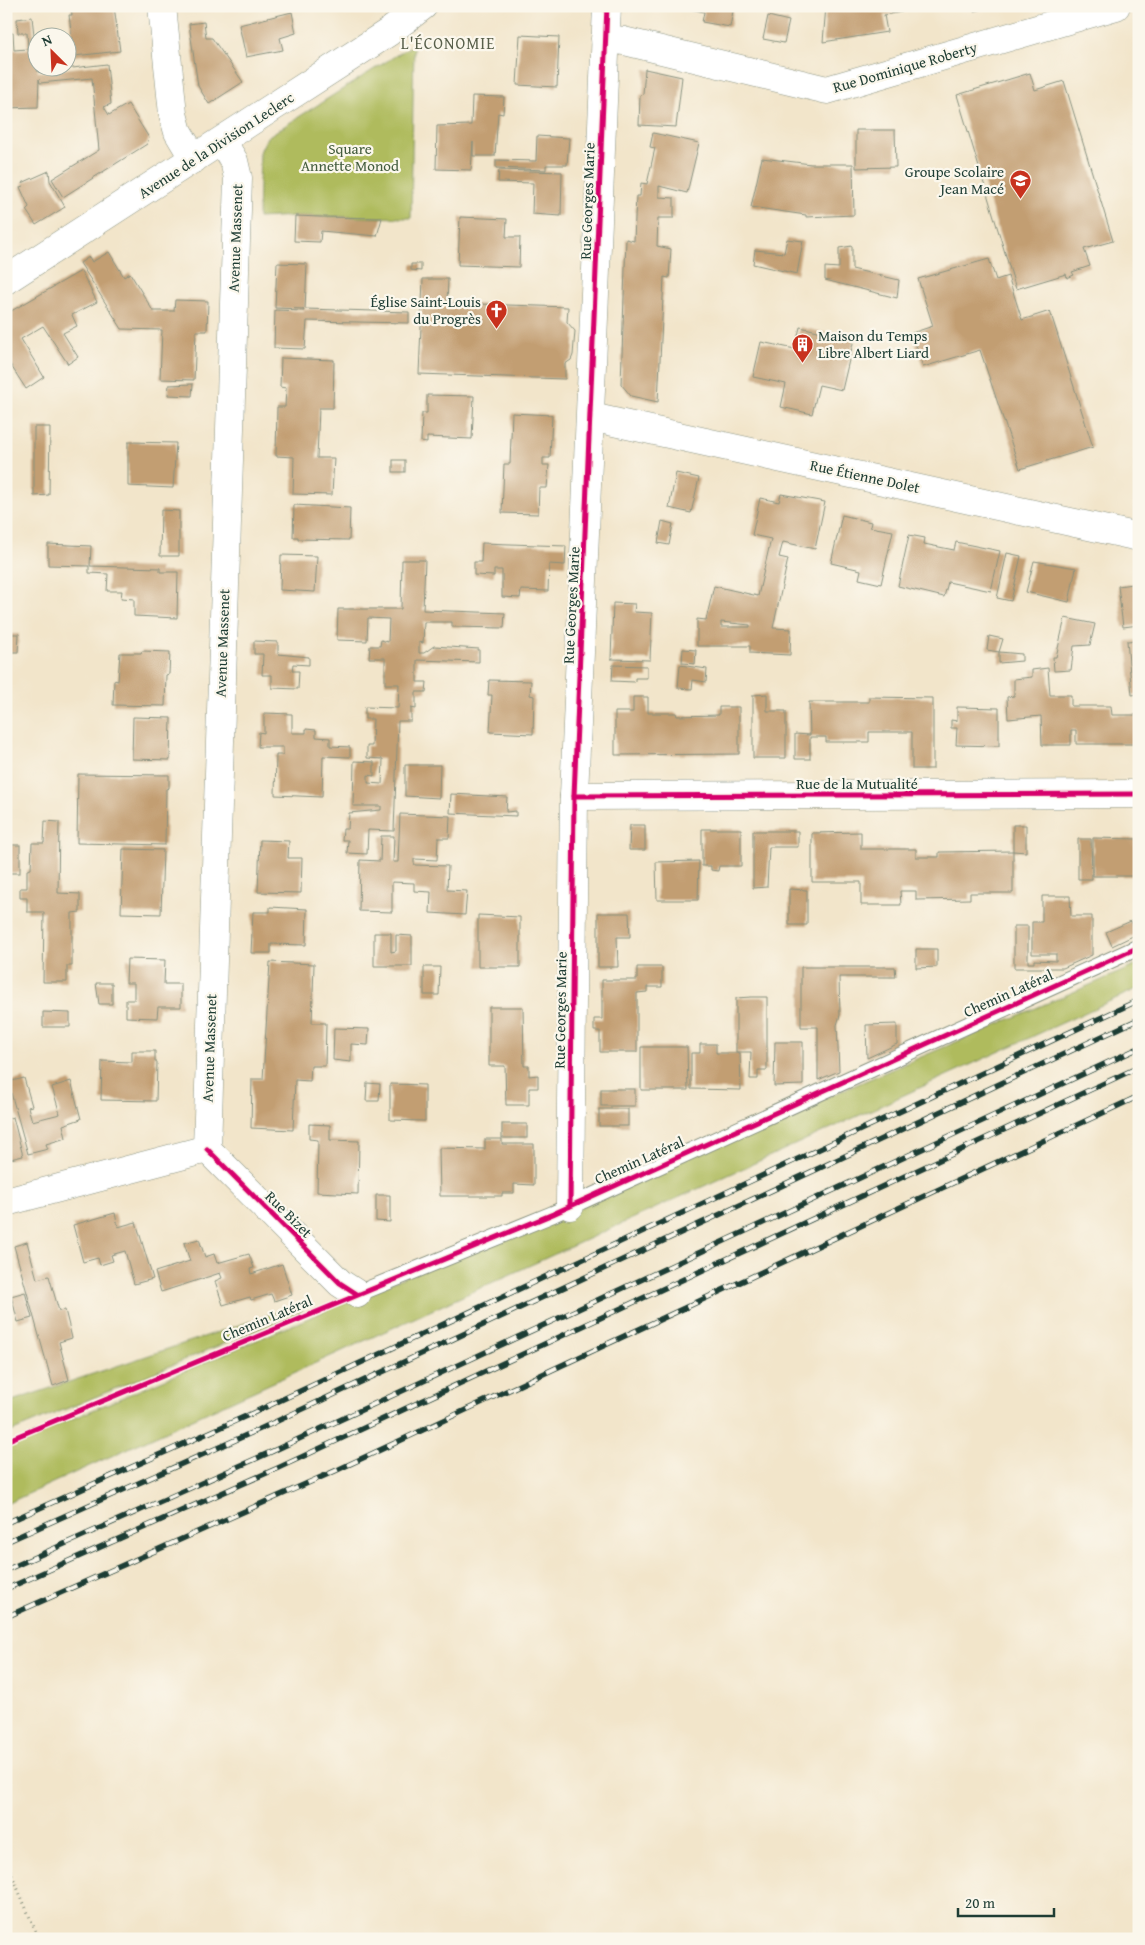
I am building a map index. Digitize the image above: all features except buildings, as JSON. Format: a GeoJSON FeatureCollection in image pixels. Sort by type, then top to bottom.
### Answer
{"type":"FeatureCollection","features":[{"type":"Feature","properties":{"kind":"street"},"geometry":{"type":"LineString","coordinates":[[162,6],[173,114],[178,132],[194,159]]}},
{"type":"Feature","properties":{"kind":"street","name":"Avenue de la Division Leclerc"},"geometry":{"type":"LineString","coordinates":[[6,280],[389,32],[423,6]]}},
{"type":"Feature","properties":{"kind":"street","name":"Rue Georges Marie"},"geometry":{"type":"LineString","coordinates":[[570,1206],[574,796],[607,6]]}},
{"type":"Feature","properties":{"kind":"street","name":"Rue Dominique Roberty"},"geometry":{"type":"LineString","coordinates":[[605,39],[624,41],[827,90],[1116,6]]}},
{"type":"Feature","properties":{"kind":"street","name":"Avenue Massenet"},"geometry":{"type":"LineString","coordinates":[[207,1148],[238,178],[234,160],[222,141]]}},
{"type":"Feature","properties":{"kind":"street","name":"Rue Étienne Dolet"},"geometry":{"type":"LineString","coordinates":[[591,417],[1139,537]]}},
{"type":"Feature","properties":{"kind":"street","name":"Rue de la Mutualité"},"geometry":{"type":"LineString","coordinates":[[574,796],[1139,794]]}},
{"type":"Feature","properties":{"kind":"street"},"geometry":{"type":"LineString","coordinates":[[6,1202],[207,1148]]}},
{"type":"Feature","properties":{"kind":"street","name":"Rue Bizet"},"geometry":{"type":"LineString","coordinates":[[207,1148],[340,1283],[357,1294]]}},
{"type":"Feature","properties":{"kind":"lane","name":"Chemin Latéral"},"geometry":{"type":"LineString","coordinates":[[357,1294],[570,1206],[1139,947]]}},
{"type":"Feature","properties":{"kind":"path"},"geometry":{"type":"LineString","coordinates":[[6,1861],[39,1939]]}},
{"type":"Feature","properties":{"kind":"green space","name":"Square Annette Monod"},"geometry":{"type":"Polygon","coordinates":[[[414,44],[411,218],[295,216],[258,218],[260,152],[267,137],[414,44]]]}},
{"type":"Feature","properties":{"kind":"green space"},"geometry":{"type":"Polygon","coordinates":[[[1139,964],[1139,988],[6,1504],[6,1447],[1139,964]]]}},
{"type":"Feature","properties":{"kind":"green space"},"geometry":{"type":"Polygon","coordinates":[[[302,1304],[302,1311],[6,1434],[6,1403],[302,1304]]]}},
{"type":"Feature","properties":{"kind":"railway"},"geometry":{"type":"LineString","coordinates":[[6,1523],[253,1413],[1139,1000]]}},
{"type":"Feature","properties":{"kind":"railway"},"geometry":{"type":"LineString","coordinates":[[6,1542],[260,1429],[1139,1019]]}},
{"type":"Feature","properties":{"kind":"railway"},"geometry":{"type":"LineString","coordinates":[[6,1570],[273,1451],[1139,1048]]}},
{"type":"Feature","properties":{"kind":"railway"},"geometry":{"type":"LineString","coordinates":[[6,1589],[278,1468],[1139,1067]]}},
{"type":"Feature","properties":{"kind":"railway"},"geometry":{"type":"LineString","coordinates":[[6,1617],[335,1471],[1139,1096]]}},
{"type":"Feature","properties":{"kind":"cycle path"},"geometry":{"type":"LineString","coordinates":[[570,1206],[574,796],[607,6]]}},
{"type":"Feature","properties":{"kind":"cycle path"},"geometry":{"type":"LineString","coordinates":[[574,796],[1139,794]]}},
{"type":"Feature","properties":{"kind":"cycle path"},"geometry":{"type":"LineString","coordinates":[[6,1441],[553,1214],[1139,947]]}},
{"type":"Feature","properties":{"kind":"cycle path"},"geometry":{"type":"LineString","coordinates":[[207,1149],[340,1283],[357,1294]]}},
{"type":"Feature","properties":{"kind":"place","name":"Groupe Scolaire Jean Macé"},"geometry":{"type":"Point","coordinates":[1020,199]}},
{"type":"Feature","properties":{"kind":"place","name":"Église Saint-Louis du Progrès"},"geometry":{"type":"Point","coordinates":[497,329]}},
{"type":"Feature","properties":{"kind":"place","name":"Maison du Temps Libre Albert Liard"},"geometry":{"type":"Point","coordinates":[802,363]}},
{"type":"Feature","properties":{"kind":"district","name":"L'ÉCONOMIE"},"geometry":{"type":"Point","coordinates":[448,43]}}]}
